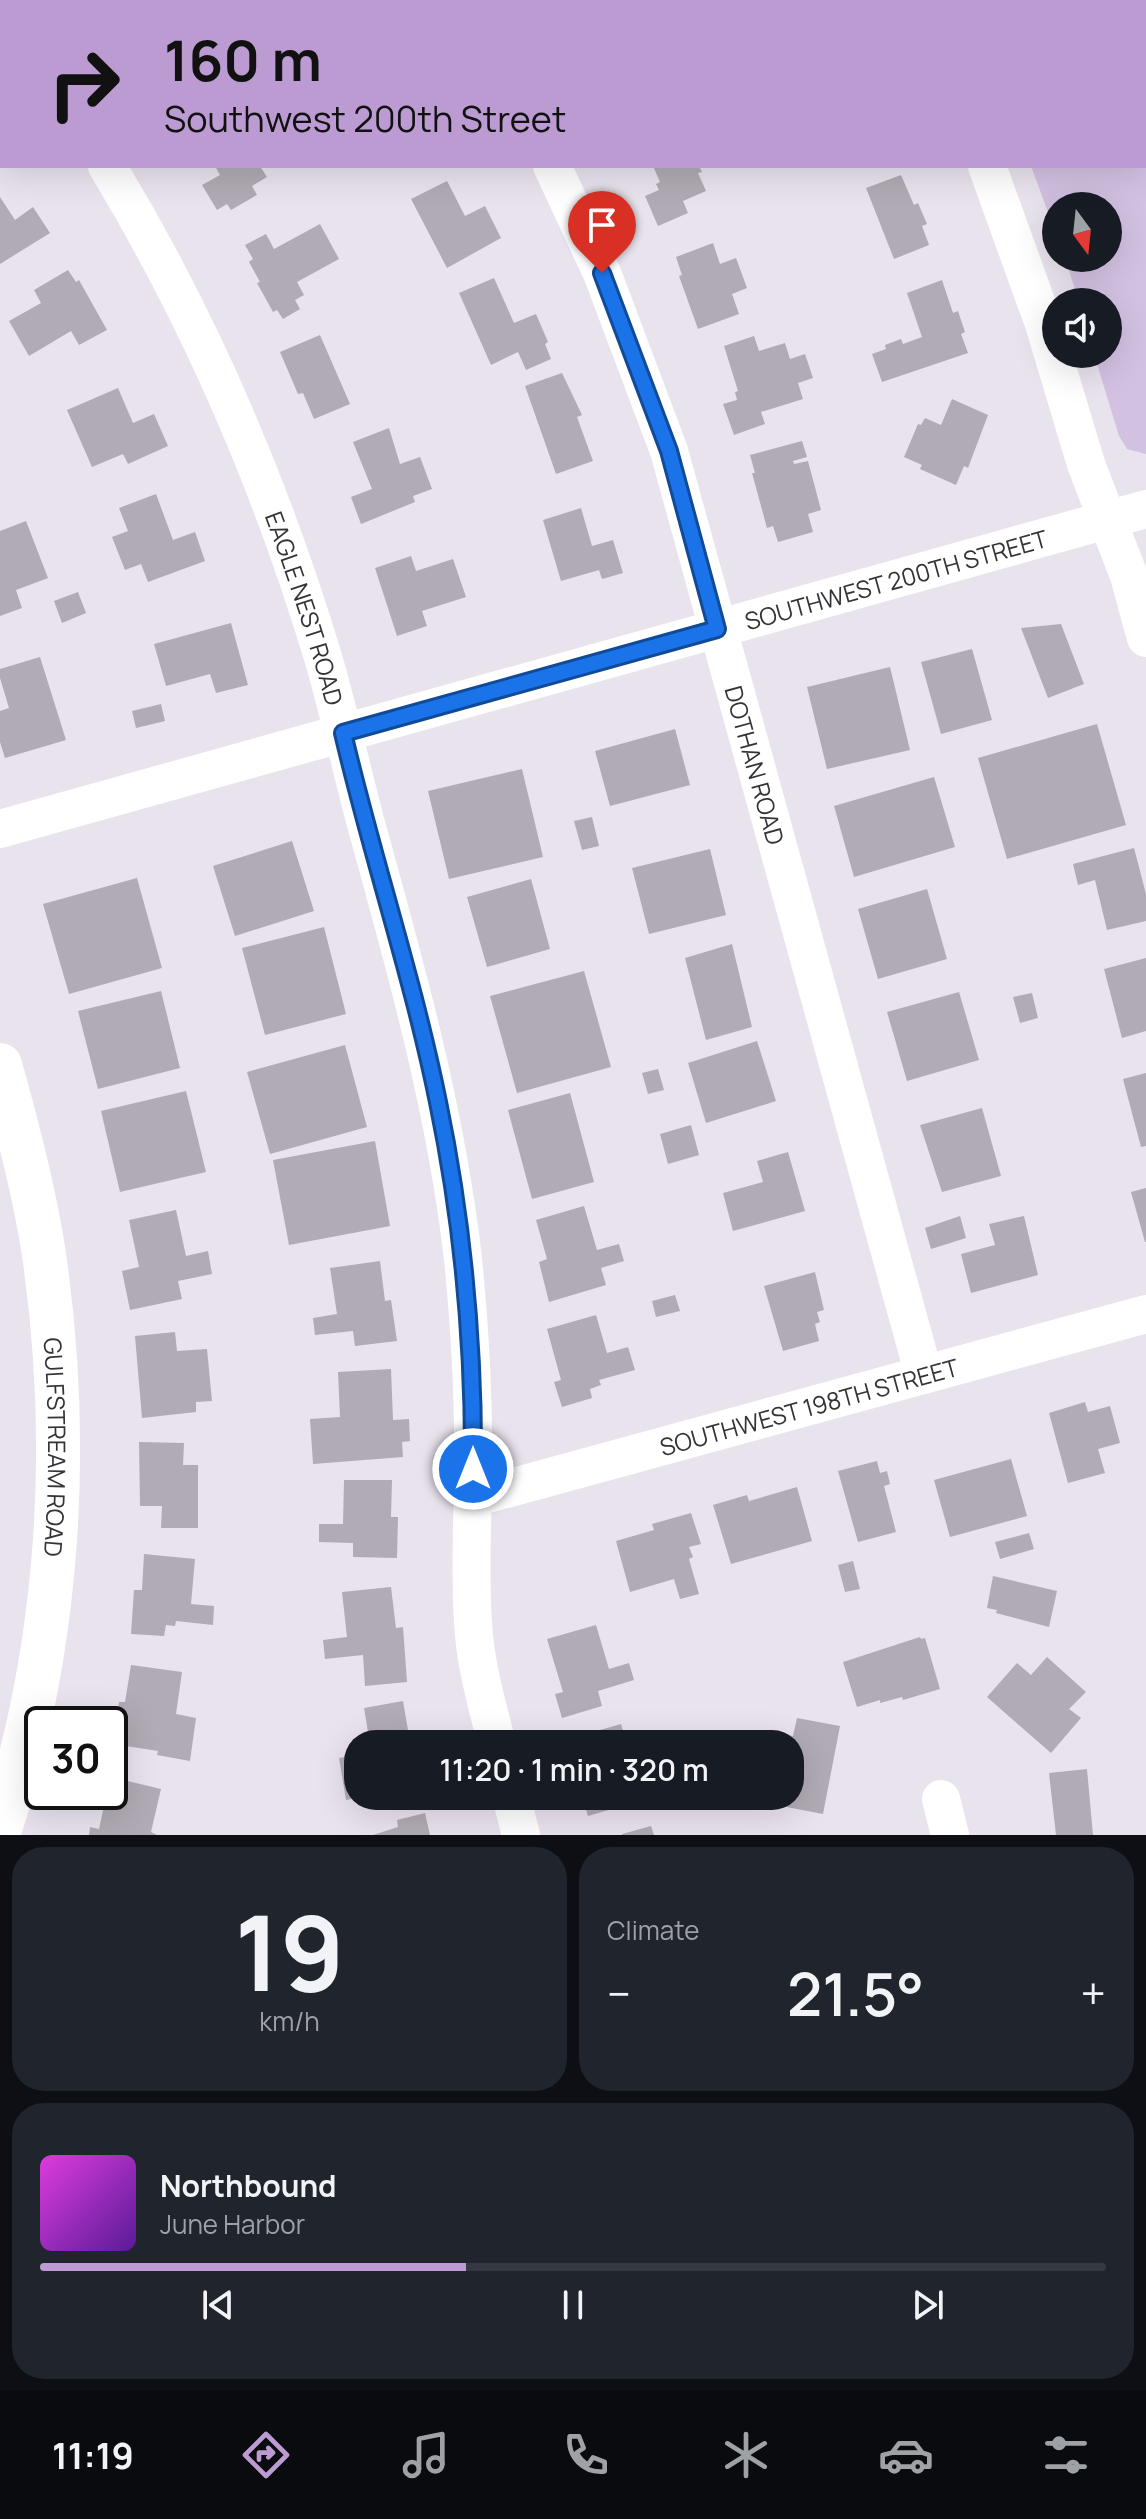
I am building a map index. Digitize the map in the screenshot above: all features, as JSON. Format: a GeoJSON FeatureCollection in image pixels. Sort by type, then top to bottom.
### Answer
{"type":"FeatureCollection","features":[{"type":"Feature","properties":{"kind":"street","name":"EAGLE NEST ROAD"},"geometry":{"type":"LineString","coordinates":[[108,168],[183,305],[253,458],[295,572],[324,661],[427,1051],[448,1152],[469,1326],[473,1624],[480,1673],[494,1730]]}},
{"type":"Feature","properties":{"kind":"street","name":"DOTHAN ROAD"},"geometry":{"type":"LineString","coordinates":[[553,168],[602,273],[669,451],[924,1375]]}},
{"type":"Feature","properties":{"kind":"street"},"geometry":{"type":"LineString","coordinates":[[988,168],[1044,324],[1086,464],[1129,576],[1146,638]]}},
{"type":"Feature","properties":{"kind":"street","name":"SOUTHWEST 200TH STREET"},"geometry":{"type":"LineString","coordinates":[[0,829],[1146,509]]}},
{"type":"Feature","properties":{"kind":"street","name":"GULFSTREAM ROAD"},"geometry":{"type":"LineString","coordinates":[[0,1065],[29,1174],[43,1247],[56,1379],[57,1463],[53,1560],[40,1664],[23,1748],[0,1829]]}},
{"type":"Feature","properties":{"kind":"street","name":"SOUTHWEST 198TH STREET"},"geometry":{"type":"LineString","coordinates":[[473,1498],[1146,1314]]}},
{"type":"Feature","properties":{"kind":"street"},"geometry":{"type":"LineString","coordinates":[[515,1810],[521,1835]]}},
{"type":"Feature","properties":{"kind":"shaded area"},"geometry":{"type":"Polygon","coordinates":[[[1032,168],[1146,168],[1146,454],[1127,449],[1119,436],[1098,368],[1122,368],[1122,288],[1075,288],[1069,272],[1122,272],[1122,192],[1042,192],[1042,196],[1032,168]]]}},
{"type":"Feature","properties":{"kind":"building"},"geometry":{"type":"Polygon","coordinates":[[[216,168],[261,168],[267,177],[252,186],[257,195],[231,210],[227,204],[217,210],[202,185],[220,175],[216,168]]]}},
{"type":"Feature","properties":{"kind":"building"},"geometry":{"type":"Polygon","coordinates":[[[654,168],[700,168],[702,172],[698,173],[706,191],[683,201],[688,213],[658,226],[645,196],[659,190],[656,184],[660,182],[654,168]]]}},
{"type":"Feature","properties":{"kind":"building"},"geometry":{"type":"Polygon","coordinates":[[[901,175],[914,205],[918,203],[927,224],[922,226],[929,245],[894,259],[866,188],[901,175]]]}},
{"type":"Feature","properties":{"kind":"building"},"geometry":{"type":"Polygon","coordinates":[[[447,181],[465,216],[485,206],[501,238],[447,268],[411,199],[447,181]]]}},
{"type":"Feature","properties":{"kind":"building"},"geometry":{"type":"Polygon","coordinates":[[[0,197],[15,220],[33,207],[50,233],[0,264],[0,197]]]}},
{"type":"Feature","properties":{"kind":"building"},"geometry":{"type":"Polygon","coordinates":[[[320,224],[339,259],[297,282],[304,295],[295,300],[300,309],[283,319],[277,310],[273,312],[257,283],[260,282],[249,262],[253,259],[245,245],[266,234],[274,249],[320,224]]]}},
{"type":"Feature","properties":{"kind":"building"},"geometry":{"type":"Polygon","coordinates":[[[713,243],[720,264],[736,258],[747,288],[732,294],[739,314],[698,329],[679,276],[682,275],[676,257],[713,243]]]}},
{"type":"Feature","properties":{"kind":"building"},"geometry":{"type":"Polygon","coordinates":[[[68,270],[76,282],[79,280],[107,330],[79,345],[71,331],[29,356],[9,321],[41,303],[34,290],[68,270]]]}},
{"type":"Feature","properties":{"kind":"building"},"geometry":{"type":"Polygon","coordinates":[[[494,278],[514,323],[536,314],[548,342],[545,344],[551,359],[526,370],[518,352],[491,365],[459,293],[494,278]]]}},
{"type":"Feature","properties":{"kind":"building"},"geometry":{"type":"Polygon","coordinates":[[[942,280],[953,313],[958,311],[965,332],[961,334],[968,353],[882,382],[872,354],[901,339],[903,344],[922,337],[907,293],[942,280]]]}},
{"type":"Feature","properties":{"kind":"building"},"geometry":{"type":"Polygon","coordinates":[[[320,335],[350,404],[314,419],[303,393],[298,394],[280,352],[320,335]]]}},
{"type":"Feature","properties":{"kind":"building"},"geometry":{"type":"Polygon","coordinates":[[[754,336],[759,351],[785,343],[790,359],[805,354],[813,378],[798,383],[803,399],[761,412],[765,424],[734,435],[723,404],[737,400],[735,392],[738,391],[724,346],[754,336]]]}},
{"type":"Feature","properties":{"kind":"building"},"geometry":{"type":"Polygon","coordinates":[[[562,373],[582,415],[577,417],[593,461],[556,474],[525,386],[562,373]]]}},
{"type":"Feature","properties":{"kind":"building"},"geometry":{"type":"Polygon","coordinates":[[[118,388],[133,423],[154,414],[168,446],[128,464],[123,454],[92,467],[67,410],[118,388]]]}},
{"type":"Feature","properties":{"kind":"building"},"geometry":{"type":"Polygon","coordinates":[[[952,399],[988,415],[968,468],[964,466],[956,485],[920,469],[922,465],[904,457],[918,424],[921,425],[925,418],[941,425],[952,399]]]}},
{"type":"Feature","properties":{"kind":"building"},"geometry":{"type":"Polygon","coordinates":[[[389,428],[400,464],[420,457],[432,489],[413,496],[415,502],[361,524],[351,497],[372,489],[353,442],[389,428]]]}},
{"type":"Feature","properties":{"kind":"building"},"geometry":{"type":"Polygon","coordinates":[[[802,441],[807,457],[793,461],[794,464],[808,461],[821,510],[808,514],[813,532],[778,542],[773,526],[767,528],[750,455],[802,441]]]}},
{"type":"Feature","properties":{"kind":"building"},"geometry":{"type":"Polygon","coordinates":[[[156,494],[173,540],[195,532],[205,561],[148,582],[141,564],[125,570],[112,537],[128,531],[119,508],[156,494]]]}},
{"type":"Feature","properties":{"kind":"building"},"geometry":{"type":"Polygon","coordinates":[[[581,508],[592,546],[613,540],[623,573],[602,579],[599,570],[561,581],[543,520],[581,508]]]}},
{"type":"Feature","properties":{"kind":"building"},"geometry":{"type":"Polygon","coordinates":[[[26,521],[48,578],[16,590],[22,608],[0,616],[0,531],[26,521]]]}},
{"type":"Feature","properties":{"kind":"building"},"geometry":{"type":"Polygon","coordinates":[[[411,556],[416,571],[453,559],[466,597],[422,611],[427,626],[397,636],[375,568],[411,556]]]}},
{"type":"Feature","properties":{"kind":"building"},"geometry":{"type":"Polygon","coordinates":[[[78,592],[86,613],[62,623],[54,601],[78,592]]]}},
{"type":"Feature","properties":{"kind":"building"},"geometry":{"type":"Polygon","coordinates":[[[231,623],[248,685],[216,693],[210,674],[166,686],[154,644],[231,623]]]}},
{"type":"Feature","properties":{"kind":"building"},"geometry":{"type":"Polygon","coordinates":[[[1061,624],[1084,684],[1048,698],[1021,628],[1061,624]]]}},
{"type":"Feature","properties":{"kind":"building"},"geometry":{"type":"Polygon","coordinates":[[[972,649],[992,720],[941,734],[921,662],[972,649]]]}},
{"type":"Feature","properties":{"kind":"building"},"geometry":{"type":"Polygon","coordinates":[[[40,657],[66,740],[5,758],[0,742],[0,711],[9,708],[0,669],[40,657]]]}},
{"type":"Feature","properties":{"kind":"building"},"geometry":{"type":"Polygon","coordinates":[[[890,667],[910,750],[827,769],[807,687],[890,667]]]}},
{"type":"Feature","properties":{"kind":"building"},"geometry":{"type":"Polygon","coordinates":[[[161,704],[165,721],[136,728],[132,711],[161,704]]]}},
{"type":"Feature","properties":{"kind":"building"},"geometry":{"type":"Polygon","coordinates":[[[1097,724],[1126,825],[1007,859],[978,758],[1097,724]]]}},
{"type":"Feature","properties":{"kind":"building"},"geometry":{"type":"Polygon","coordinates":[[[675,729],[690,785],[610,806],[595,751],[675,729]]]}},
{"type":"Feature","properties":{"kind":"building"},"geometry":{"type":"Polygon","coordinates":[[[522,769],[543,857],[449,879],[428,791],[522,769]]]}},
{"type":"Feature","properties":{"kind":"building"},"geometry":{"type":"Polygon","coordinates":[[[934,777],[955,847],[854,877],[834,806],[934,777]]]}},
{"type":"Feature","properties":{"kind":"building"},"geometry":{"type":"Polygon","coordinates":[[[592,817],[599,846],[582,850],[574,821],[592,817]]]}},
{"type":"Feature","properties":{"kind":"building"},"geometry":{"type":"Polygon","coordinates":[[[292,841],[314,911],[235,936],[213,866],[292,841]]]}},
{"type":"Feature","properties":{"kind":"building"},"geometry":{"type":"Polygon","coordinates":[[[1134,848],[1146,894],[1146,921],[1107,930],[1095,880],[1078,885],[1073,864],[1134,848]]]}},
{"type":"Feature","properties":{"kind":"building"},"geometry":{"type":"Polygon","coordinates":[[[710,849],[726,915],[649,934],[632,868],[710,849]]]}},
{"type":"Feature","properties":{"kind":"building"},"geometry":{"type":"Polygon","coordinates":[[[137,878],[162,968],[69,994],[43,904],[137,878]]]}},
{"type":"Feature","properties":{"kind":"building"},"geometry":{"type":"Polygon","coordinates":[[[531,879],[550,949],[487,967],[467,897],[531,879]]]}},
{"type":"Feature","properties":{"kind":"building"},"geometry":{"type":"Polygon","coordinates":[[[927,889],[947,959],[878,979],[858,909],[927,889]]]}},
{"type":"Feature","properties":{"kind":"building"},"geometry":{"type":"Polygon","coordinates":[[[324,927],[346,1014],[265,1035],[242,948],[324,927]]]}},
{"type":"Feature","properties":{"kind":"building"},"geometry":{"type":"Polygon","coordinates":[[[732,944],[752,1027],[706,1040],[685,958],[732,944]]]}},
{"type":"Feature","properties":{"kind":"building"},"geometry":{"type":"Polygon","coordinates":[[[1146,958],[1146,1031],[1122,1038],[1104,969],[1146,958]]]}},
{"type":"Feature","properties":{"kind":"building"},"geometry":{"type":"Polygon","coordinates":[[[584,971],[611,1067],[517,1093],[490,996],[584,971]]]}},
{"type":"Feature","properties":{"kind":"building"},"geometry":{"type":"Polygon","coordinates":[[[161,991],[180,1068],[98,1089],[78,1011],[161,991]]]}},
{"type":"Feature","properties":{"kind":"building"},"geometry":{"type":"Polygon","coordinates":[[[959,992],[979,1060],[907,1081],[887,1012],[959,992]]]}},
{"type":"Feature","properties":{"kind":"building"},"geometry":{"type":"Polygon","coordinates":[[[1032,993],[1038,1018],[1020,1023],[1013,997],[1032,993]]]}},
{"type":"Feature","properties":{"kind":"building"},"geometry":{"type":"Polygon","coordinates":[[[757,1041],[776,1101],[706,1123],[688,1063],[757,1041]]]}},
{"type":"Feature","properties":{"kind":"building"},"geometry":{"type":"Polygon","coordinates":[[[345,1045],[367,1127],[270,1154],[247,1072],[345,1045]]]}},
{"type":"Feature","properties":{"kind":"building"},"geometry":{"type":"Polygon","coordinates":[[[658,1069],[664,1090],[648,1094],[642,1073],[658,1069]]]}},
{"type":"Feature","properties":{"kind":"building"},"geometry":{"type":"Polygon","coordinates":[[[1146,1073],[1146,1146],[1141,1147],[1123,1079],[1146,1073]]]}},
{"type":"Feature","properties":{"kind":"building"},"geometry":{"type":"Polygon","coordinates":[[[186,1091],[206,1172],[120,1192],[101,1111],[186,1091]]]}},
{"type":"Feature","properties":{"kind":"building"},"geometry":{"type":"Polygon","coordinates":[[[570,1093],[594,1182],[532,1199],[508,1110],[570,1093]]]}},
{"type":"Feature","properties":{"kind":"building"},"geometry":{"type":"Polygon","coordinates":[[[982,1108],[1001,1176],[942,1192],[920,1125],[982,1108]]]}},
{"type":"Feature","properties":{"kind":"building"},"geometry":{"type":"Polygon","coordinates":[[[691,1125],[699,1155],[668,1164],[660,1134],[691,1125]]]}},
{"type":"Feature","properties":{"kind":"building"},"geometry":{"type":"Polygon","coordinates":[[[375,1141],[390,1226],[289,1245],[273,1160],[375,1141]]]}},
{"type":"Feature","properties":{"kind":"building"},"geometry":{"type":"Polygon","coordinates":[[[788,1152],[805,1211],[733,1231],[723,1193],[763,1182],[757,1161],[788,1152]]]}},
{"type":"Feature","properties":{"kind":"building"},"geometry":{"type":"Polygon","coordinates":[[[1146,1188],[1146,1242],[1145,1242],[1131,1192],[1146,1188]]]}},
{"type":"Feature","properties":{"kind":"building"},"geometry":{"type":"Polygon","coordinates":[[[584,1206],[597,1250],[619,1244],[624,1261],[601,1268],[606,1285],[549,1302],[539,1262],[547,1259],[536,1220],[584,1206]]]}},
{"type":"Feature","properties":{"kind":"building"},"geometry":{"type":"Polygon","coordinates":[[[176,1210],[186,1256],[208,1251],[212,1274],[178,1281],[182,1299],[130,1310],[122,1271],[139,1267],[129,1220],[176,1210]]]}},
{"type":"Feature","properties":{"kind":"building"},"geometry":{"type":"Polygon","coordinates":[[[960,1216],[966,1238],[931,1249],[925,1228],[960,1216]]]}},
{"type":"Feature","properties":{"kind":"building"},"geometry":{"type":"Polygon","coordinates":[[[1024,1216],[1038,1275],[971,1293],[961,1254],[995,1245],[989,1224],[1024,1216]]]}},
{"type":"Feature","properties":{"kind":"building"},"geometry":{"type":"Polygon","coordinates":[[[380,1261],[385,1301],[391,1300],[397,1341],[355,1346],[353,1331],[315,1335],[313,1318],[337,1314],[330,1268],[380,1261]]]}},
{"type":"Feature","properties":{"kind":"building"},"geometry":{"type":"Polygon","coordinates":[[[815,1272],[824,1310],[817,1312],[820,1322],[815,1324],[819,1341],[783,1351],[764,1286],[815,1272]]]}},
{"type":"Feature","properties":{"kind":"building"},"geometry":{"type":"Polygon","coordinates":[[[675,1295],[680,1311],[656,1317],[652,1301],[675,1295]]]}},
{"type":"Feature","properties":{"kind":"building"},"geometry":{"type":"Polygon","coordinates":[[[596,1315],[607,1353],[628,1347],[635,1370],[599,1380],[601,1385],[590,1389],[592,1398],[562,1407],[554,1382],[561,1380],[547,1329],[596,1315]]]}},
{"type":"Feature","properties":{"kind":"building"},"geometry":{"type":"Polygon","coordinates":[[[175,1332],[177,1351],[207,1349],[212,1401],[196,1402],[196,1412],[142,1418],[135,1336],[175,1332]]]}},
{"type":"Feature","properties":{"kind":"building"},"geometry":{"type":"Polygon","coordinates":[[[391,1369],[393,1420],[409,1419],[410,1441],[402,1442],[403,1457],[313,1464],[310,1419],[340,1417],[338,1372],[391,1369]]]}},
{"type":"Feature","properties":{"kind":"building"},"geometry":{"type":"Polygon","coordinates":[[[1085,1402],[1088,1412],[1110,1406],[1120,1443],[1098,1449],[1105,1473],[1068,1483],[1049,1413],[1085,1402]]]}},
{"type":"Feature","properties":{"kind":"building"},"geometry":{"type":"Polygon","coordinates":[[[139,1442],[184,1443],[183,1465],[198,1465],[198,1528],[161,1528],[162,1506],[140,1506],[139,1442]]]}},
{"type":"Feature","properties":{"kind":"building"},"geometry":{"type":"Polygon","coordinates":[[[1011,1459],[1027,1516],[950,1537],[934,1480],[1011,1459]]]}},
{"type":"Feature","properties":{"kind":"building"},"geometry":{"type":"Polygon","coordinates":[[[877,1461],[880,1473],[887,1471],[890,1484],[884,1486],[896,1532],[858,1542],[838,1471],[877,1461]]]}},
{"type":"Feature","properties":{"kind":"building"},"geometry":{"type":"Polygon","coordinates":[[[344,1480],[392,1480],[391,1517],[398,1517],[397,1558],[353,1557],[353,1543],[319,1542],[319,1524],[343,1524],[344,1480]]]}},
{"type":"Feature","properties":{"kind":"building"},"geometry":{"type":"Polygon","coordinates":[[[797,1487],[812,1541],[731,1564],[713,1505],[747,1495],[749,1501],[797,1487]]]}},
{"type":"Feature","properties":{"kind":"building"},"geometry":{"type":"Polygon","coordinates":[[[691,1513],[701,1544],[689,1547],[693,1557],[689,1559],[699,1594],[680,1599],[674,1579],[630,1592],[616,1541],[654,1530],[652,1524],[691,1513]]]}},
{"type":"Feature","properties":{"kind":"building"},"geometry":{"type":"Polygon","coordinates":[[[1029,1533],[1034,1549],[1000,1559],[995,1542],[1029,1533]]]}},
{"type":"Feature","properties":{"kind":"building"},"geometry":{"type":"Polygon","coordinates":[[[144,1554],[195,1559],[191,1604],[214,1606],[213,1625],[176,1621],[175,1626],[166,1625],[164,1636],[131,1634],[134,1590],[142,1590],[144,1554]]]}},
{"type":"Feature","properties":{"kind":"building"},"geometry":{"type":"Polygon","coordinates":[[[853,1561],[860,1589],[845,1592],[838,1565],[853,1561]]]}},
{"type":"Feature","properties":{"kind":"building"},"geometry":{"type":"Polygon","coordinates":[[[993,1576],[1057,1591],[1049,1627],[987,1608],[993,1576]]]}},
{"type":"Feature","properties":{"kind":"building"},"geometry":{"type":"Polygon","coordinates":[[[391,1587],[396,1628],[403,1627],[407,1682],[365,1686],[363,1655],[325,1659],[323,1640],[347,1637],[342,1592],[391,1587]]]}},
{"type":"Feature","properties":{"kind":"building"},"geometry":{"type":"Polygon","coordinates":[[[596,1625],[609,1669],[629,1663],[634,1680],[598,1691],[602,1706],[562,1718],[555,1694],[563,1692],[547,1639],[596,1625]]]}},
{"type":"Feature","properties":{"kind":"building"},"geometry":{"type":"Polygon","coordinates":[[[925,1638],[940,1689],[903,1700],[902,1697],[880,1703],[880,1700],[857,1707],[843,1662],[925,1638]]]}},
{"type":"Feature","properties":{"kind":"building"},"geometry":{"type":"Polygon","coordinates":[[[1047,1657],[1086,1692],[1069,1709],[1081,1718],[1051,1753],[987,1697],[1017,1663],[1031,1675],[1047,1657]]]}},
{"type":"Feature","properties":{"kind":"building"},"geometry":{"type":"Polygon","coordinates":[[[131,1665],[182,1672],[176,1714],[196,1718],[190,1761],[128,1746],[128,1706],[118,1706],[119,1702],[125,1702],[131,1665]]]}},
{"type":"Feature","properties":{"kind":"building"},"geometry":{"type":"Polygon","coordinates":[[[403,1701],[408,1730],[368,1730],[364,1708],[403,1701]]]}},
{"type":"Feature","properties":{"kind":"building"},"geometry":{"type":"Polygon","coordinates":[[[797,1718],[840,1726],[823,1814],[802,1810],[804,1730],[794,1730],[797,1718]]]}},
{"type":"Feature","properties":{"kind":"building"},"geometry":{"type":"Polygon","coordinates":[[[621,1724],[623,1730],[600,1730],[621,1724]]]}},
{"type":"Feature","properties":{"kind":"building"},"geometry":{"type":"Polygon","coordinates":[[[344,1757],[344,1788],[339,1758],[344,1757]]]}},
{"type":"Feature","properties":{"kind":"building"},"geometry":{"type":"Polygon","coordinates":[[[1087,1769],[1093,1835],[1056,1835],[1049,1773],[1087,1769]]]}},
{"type":"Feature","properties":{"kind":"building"},"geometry":{"type":"Polygon","coordinates":[[[128,1781],[161,1789],[151,1832],[157,1835],[89,1835],[90,1827],[99,1829],[103,1810],[128,1810],[128,1781]]]}},
{"type":"Feature","properties":{"kind":"building"},"geometry":{"type":"Polygon","coordinates":[[[586,1810],[609,1810],[588,1816],[586,1810]]]}},
{"type":"Feature","properties":{"kind":"building"},"geometry":{"type":"Polygon","coordinates":[[[425,1813],[430,1835],[373,1835],[398,1827],[397,1820],[425,1813]]]}},
{"type":"Feature","properties":{"kind":"building"},"geometry":{"type":"Polygon","coordinates":[[[651,1826],[654,1835],[622,1835],[622,1834],[651,1826]]]}},
{"type":"Feature","properties":{"kind":"route"},"geometry":{"type":"LineString","coordinates":[[473,1469],[469,1326],[450,1163],[427,1051],[343,733],[717,629],[669,451],[602,273]]}}]}
